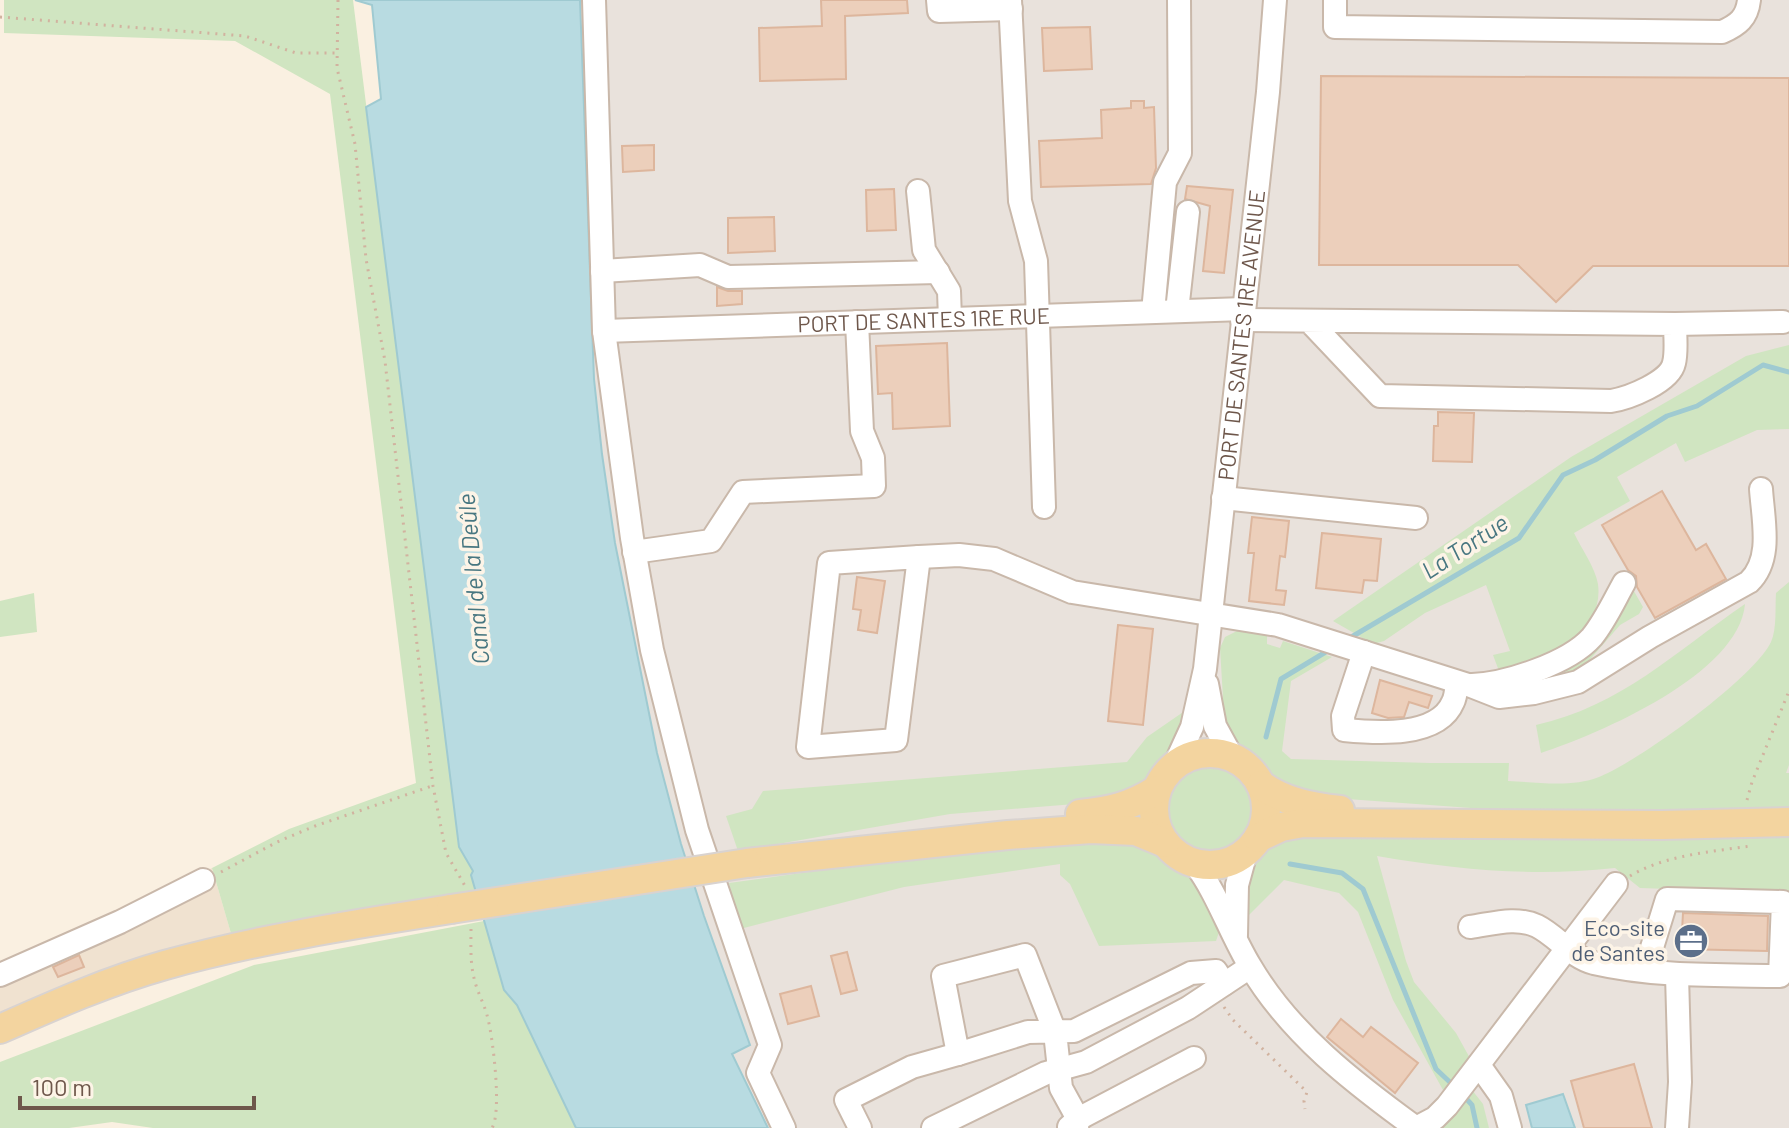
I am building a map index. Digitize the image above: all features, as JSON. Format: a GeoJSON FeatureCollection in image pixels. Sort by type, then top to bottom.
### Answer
{"type":"FeatureCollection","features":[{"type":"Feature","properties":{"kind":"main road"},"geometry":{"type":"LineString","coordinates":[[1480,823],[1317,807],[1282,798],[1261,785],[1249,769],[1232,757],[1203,753],[1188,756],[1175,764],[1156,790],[1153,806],[1154,822],[1165,843],[1181,858],[1195,864],[1222,864],[1281,827],[1303,823],[1480,823],[1749,834],[1789,822]]}},
{"type":"Feature","properties":{"kind":"main road"},"geometry":{"type":"LineString","coordinates":[[1252,845],[1266,812],[1261,785]]}},
{"type":"Feature","properties":{"kind":"main road"},"geometry":{"type":"LineString","coordinates":[[0,1029],[70,998],[153,969],[323,931],[747,863],[913,829],[1109,811],[1132,804],[1156,790]]}},
{"type":"Feature","properties":{"kind":"main road"},"geometry":{"type":"LineString","coordinates":[[747,863],[1091,829],[1136,831],[1165,843]]}},
{"type":"Feature","properties":{"kind":"main road"},"geometry":{"type":"LineString","coordinates":[[0,1048],[171,977],[323,931]]}},
{"type":"Feature","properties":{"kind":"street"},"geometry":{"type":"LineString","coordinates":[[594,0],[604,331],[634,552],[652,650],[697,830],[770,1045],[758,1073],[784,1128]]}},
{"type":"Feature","properties":{"kind":"street"},"geometry":{"type":"LineString","coordinates":[[938,0],[939,11],[1011,4],[1020,201],[1036,261],[1044,507]]}},
{"type":"Feature","properties":{"kind":"street"},"geometry":{"type":"LineString","coordinates":[[1153,312],[1165,182],[1180,153],[1179,0]]}},
{"type":"Feature","properties":{"kind":"street","name":"PORT DE SANTES 1RE AVENUE"},"geometry":{"type":"LineString","coordinates":[[1205,669],[1272,56],[1275,0]]}},
{"type":"Feature","properties":{"kind":"street"},"geometry":{"type":"LineString","coordinates":[[1335,0],[1335,27],[1722,32],[1735,26],[1747,14],[1749,0]]}},
{"type":"Feature","properties":{"kind":"street"},"geometry":{"type":"LineString","coordinates":[[918,191],[924,250],[949,291],[950,319]]}},
{"type":"Feature","properties":{"kind":"street"},"geometry":{"type":"LineString","coordinates":[[1177,311],[1188,212]]}},
{"type":"Feature","properties":{"kind":"street"},"geometry":{"type":"LineString","coordinates":[[602,271],[700,265],[728,277],[938,272]]}},
{"type":"Feature","properties":{"kind":"street","name":"PORT DE SANTES 1RE RUE"},"geometry":{"type":"LineString","coordinates":[[604,331],[1177,311],[1310,322],[1783,322]]}},
{"type":"Feature","properties":{"kind":"street"},"geometry":{"type":"LineString","coordinates":[[634,552],[711,541],[743,492],[874,486],[873,458],[862,431],[857,322]]}},
{"type":"Feature","properties":{"kind":"street"},"geometry":{"type":"LineString","coordinates":[[1310,322],[1380,396],[1596,402],[1635,395],[1671,371],[1675,362],[1675,324]]}},
{"type":"Feature","properties":{"kind":"street"},"geometry":{"type":"LineString","coordinates":[[919,557],[896,740],[808,747],[829,563],[919,557],[959,555],[994,559],[1072,592],[1265,622],[1499,697],[1534,693],[1578,682],[1650,637],[1749,582],[1760,571],[1764,556],[1761,489]]}},
{"type":"Feature","properties":{"kind":"street"},"geometry":{"type":"LineString","coordinates":[[1223,498],[1416,518]]}},
{"type":"Feature","properties":{"kind":"street"},"geometry":{"type":"LineString","coordinates":[[1464,684],[1487,685],[1528,672],[1578,649],[1591,638],[1624,583]]}},
{"type":"Feature","properties":{"kind":"street"},"geometry":{"type":"LineString","coordinates":[[1358,650],[1343,716],[1344,730],[1388,733],[1434,722],[1453,704],[1464,684]]}},
{"type":"Feature","properties":{"kind":"street"},"geometry":{"type":"LineString","coordinates":[[1205,669],[1215,726],[1232,757]]}},
{"type":"Feature","properties":{"kind":"street"},"geometry":{"type":"LineString","coordinates":[[1175,764],[1192,727],[1205,669]]}},
{"type":"Feature","properties":{"kind":"street"},"geometry":{"type":"LineString","coordinates":[[1246,960],[1235,928],[1235,913],[1237,885],[1252,845]]}},
{"type":"Feature","properties":{"kind":"street"},"geometry":{"type":"LineString","coordinates":[[1195,864],[1212,890],[1246,960],[1273,1001],[1301,1033],[1335,1064],[1416,1128],[1435,1118],[1447,1106],[1616,884]]}},
{"type":"Feature","properties":{"kind":"street"},"geometry":{"type":"LineString","coordinates":[[0,975],[120,922],[203,880]]}},
{"type":"Feature","properties":{"kind":"street"},"geometry":{"type":"LineString","coordinates":[[1470,927],[1511,920],[1537,926],[1566,949],[1591,962],[1677,975],[1780,976],[1783,902],[1667,899],[1645,970]]}},
{"type":"Feature","properties":{"kind":"street"},"geometry":{"type":"LineString","coordinates":[[958,1054],[943,976],[1025,955],[1055,1032],[1061,1088],[1075,1125],[1194,1058]]}},
{"type":"Feature","properties":{"kind":"street"},"geometry":{"type":"LineString","coordinates":[[933,1128],[1046,1073],[1086,1062],[1188,1008],[1218,988],[1246,960]]}},
{"type":"Feature","properties":{"kind":"street"},"geometry":{"type":"LineString","coordinates":[[860,1128],[846,1100],[912,1067],[1028,1032],[1074,1031],[1191,973],[1216,971],[1218,988]]}},
{"type":"Feature","properties":{"kind":"street"},"geometry":{"type":"LineString","coordinates":[[1677,975],[1680,1082],[1677,1128]]}},
{"type":"Feature","properties":{"kind":"street"},"geometry":{"type":"LineString","coordinates":[[1475,1070],[1501,1096],[1510,1128]]}},
{"type":"Feature","properties":{"kind":"path"},"geometry":{"type":"LineString","coordinates":[[338,0],[336,53],[339,81],[355,144],[366,259],[385,361],[433,786],[446,853],[464,882],[463,910],[475,980],[489,1022],[498,1113],[492,1128]]}},
{"type":"Feature","properties":{"kind":"path"},"geometry":{"type":"LineString","coordinates":[[0,17],[245,36],[296,53],[336,53]]}},
{"type":"Feature","properties":{"kind":"path"},"geometry":{"type":"LineString","coordinates":[[1616,884],[1640,870],[1749,834],[1752,782],[1789,691]]}},
{"type":"Feature","properties":{"kind":"path"},"geometry":{"type":"LineString","coordinates":[[203,880],[315,826],[433,786]]}},
{"type":"Feature","properties":{"kind":"path"},"geometry":{"type":"LineString","coordinates":[[1218,988],[1233,1020],[1307,1092],[1305,1109]]}},
{"type":"Feature","properties":{"kind":"shaded area"},"geometry":{"type":"Polygon","coordinates":[[[535,0],[1789,0],[1789,1128],[702,1128],[732,1053],[750,1044],[676,847],[572,413],[535,0]]]}},
{"type":"Feature","properties":{"kind":"shaded area"},"geometry":{"type":"Polygon","coordinates":[[[212,868],[232,937],[0,1020],[0,967],[102,923],[212,868]]]}},
{"type":"Feature","properties":{"kind":"green space"},"geometry":{"type":"Polygon","coordinates":[[[4,0],[353,0],[459,847],[473,871],[471,875],[476,891],[232,937],[212,868],[289,829],[416,783],[330,94],[235,41],[4,33],[4,0]]]}},
{"type":"Feature","properties":{"kind":"green space"},"geometry":{"type":"Polygon","coordinates":[[[1789,345],[1789,429],[1757,430],[1685,462],[1676,443],[1617,477],[1630,501],[1574,533],[1598,584],[1597,603],[1591,619],[1566,643],[1532,660],[1499,671],[1493,655],[1510,651],[1486,585],[1425,613],[1384,641],[1373,644],[1333,621],[1571,457],[1746,356],[1789,345]]]}},
{"type":"Feature","properties":{"kind":"green space"},"geometry":{"type":"Polygon","coordinates":[[[1789,582],[1789,765],[1786,773],[1789,773],[1789,810],[1526,812],[1306,796],[1267,776],[1236,746],[1220,717],[1223,698],[1220,648],[1225,637],[1239,630],[1267,633],[1267,644],[1280,648],[1283,641],[1332,657],[1291,681],[1282,751],[1291,759],[1509,763],[1508,781],[1554,784],[1588,780],[1617,768],[1666,737],[1742,676],[1771,642],[1776,593],[1789,582]]]}},
{"type":"Feature","properties":{"kind":"green space"},"geometry":{"type":"Polygon","coordinates":[[[1631,586],[1643,607],[1639,614],[1620,625],[1586,664],[1568,674],[1527,686],[1547,672],[1631,586]]]}},
{"type":"Feature","properties":{"kind":"green space"},"geometry":{"type":"Polygon","coordinates":[[[34,593],[37,632],[0,637],[0,601],[34,593]]]}},
{"type":"Feature","properties":{"kind":"green space"},"geometry":{"type":"Polygon","coordinates":[[[1745,604],[1737,630],[1719,654],[1693,677],[1629,716],[1541,753],[1536,725],[1595,705],[1621,691],[1745,604]]]}},
{"type":"Feature","properties":{"kind":"green space"},"geometry":{"type":"Polygon","coordinates":[[[1189,708],[1177,751],[1136,795],[1112,801],[950,814],[738,851],[726,816],[752,809],[763,791],[1127,762],[1147,737],[1189,708]]]}},
{"type":"Feature","properties":{"kind":"green space"},"geometry":{"type":"Polygon","coordinates":[[[1209,763],[1227,767],[1242,776],[1251,791],[1255,809],[1251,827],[1242,842],[1227,851],[1209,855],[1191,851],[1176,842],[1167,827],[1163,809],[1167,791],[1176,776],[1191,767],[1209,763]]]}},
{"type":"Feature","properties":{"kind":"green space"},"geometry":{"type":"Polygon","coordinates":[[[1309,832],[1321,838],[1382,839],[1789,835],[1789,893],[1640,888],[1615,868],[1555,872],[1496,871],[1377,856],[1414,982],[1456,1033],[1471,1060],[1443,1090],[1393,1000],[1358,912],[1339,893],[1284,880],[1245,919],[1247,882],[1254,859],[1273,844],[1309,832]]]}},
{"type":"Feature","properties":{"kind":"green space"},"geometry":{"type":"Polygon","coordinates":[[[1108,836],[1158,848],[1175,866],[1201,882],[1220,929],[1216,941],[1099,946],[1070,884],[1060,875],[1060,864],[904,887],[740,929],[729,883],[917,857],[1108,836]]]}},
{"type":"Feature","properties":{"kind":"green space"},"geometry":{"type":"Polygon","coordinates":[[[484,921],[504,990],[517,1005],[576,1128],[153,1128],[112,1122],[69,1128],[0,1128],[0,1062],[254,965],[484,921]]]}},
{"type":"Feature","properties":{"kind":"green space"},"geometry":{"type":"Polygon","coordinates":[[[1472,1090],[1483,1104],[1489,1128],[1442,1128],[1472,1090]]]}},
{"type":"Feature","properties":{"kind":"water","name":"Canal de la Deûle"},"geometry":{"type":"Polygon","coordinates":[[[355,0],[580,0],[594,379],[615,543],[657,753],[681,844],[750,1045],[732,1054],[768,1128],[576,1128],[517,1005],[504,990],[471,875],[473,871],[459,847],[366,107],[381,99],[372,5],[355,0]]]}},
{"type":"Feature","properties":{"kind":"water"},"geometry":{"type":"Polygon","coordinates":[[[1563,1094],[1575,1128],[1532,1128],[1526,1105],[1563,1094]]]}},
{"type":"Feature","properties":{"kind":"building"},"geometry":{"type":"Polygon","coordinates":[[[821,0],[907,0],[908,13],[845,16],[846,79],[760,81],[759,28],[822,26],[821,0]]]}},
{"type":"Feature","properties":{"kind":"building"},"geometry":{"type":"Polygon","coordinates":[[[1090,27],[1092,69],[1044,71],[1042,28],[1090,27]]]}},
{"type":"Feature","properties":{"kind":"building"},"geometry":{"type":"Polygon","coordinates":[[[1321,76],[1789,78],[1789,266],[1593,266],[1556,302],[1518,265],[1319,265],[1321,76]]]}},
{"type":"Feature","properties":{"kind":"building"},"geometry":{"type":"Polygon","coordinates":[[[1131,101],[1144,101],[1144,108],[1154,107],[1156,168],[1151,184],[1041,187],[1039,141],[1102,138],[1101,110],[1131,108],[1131,101]]]}},
{"type":"Feature","properties":{"kind":"building"},"geometry":{"type":"Polygon","coordinates":[[[654,145],[654,170],[623,172],[622,146],[654,145]]]}},
{"type":"Feature","properties":{"kind":"building"},"geometry":{"type":"Polygon","coordinates":[[[1187,186],[1233,190],[1224,273],[1203,271],[1210,206],[1185,199],[1187,186]]]}},
{"type":"Feature","properties":{"kind":"building"},"geometry":{"type":"Polygon","coordinates":[[[894,189],[896,230],[867,231],[866,190],[894,189]]]}},
{"type":"Feature","properties":{"kind":"building"},"geometry":{"type":"Polygon","coordinates":[[[774,217],[775,251],[728,253],[728,218],[774,217]]]}},
{"type":"Feature","properties":{"kind":"building"},"geometry":{"type":"Polygon","coordinates":[[[717,287],[742,291],[742,304],[717,306],[717,287]]]}},
{"type":"Feature","properties":{"kind":"building"},"geometry":{"type":"Polygon","coordinates":[[[947,343],[950,426],[893,429],[892,393],[878,394],[876,346],[947,343]]]}},
{"type":"Feature","properties":{"kind":"building"},"geometry":{"type":"Polygon","coordinates":[[[1438,412],[1474,413],[1472,462],[1433,461],[1434,426],[1438,426],[1438,412]]]}},
{"type":"Feature","properties":{"kind":"building"},"geometry":{"type":"Polygon","coordinates":[[[1662,491],[1696,550],[1706,544],[1726,579],[1655,618],[1637,587],[1636,576],[1628,570],[1602,525],[1662,491]]]}},
{"type":"Feature","properties":{"kind":"building"},"geometry":{"type":"Polygon","coordinates":[[[1252,517],[1289,521],[1285,557],[1280,556],[1276,590],[1286,591],[1284,605],[1249,601],[1254,553],[1248,553],[1252,517]]]}},
{"type":"Feature","properties":{"kind":"building"},"geometry":{"type":"Polygon","coordinates":[[[1322,533],[1381,539],[1377,581],[1364,580],[1362,593],[1316,588],[1322,533]]]}},
{"type":"Feature","properties":{"kind":"building"},"geometry":{"type":"Polygon","coordinates":[[[857,577],[885,581],[877,633],[858,630],[861,610],[853,609],[857,577]]]}},
{"type":"Feature","properties":{"kind":"building"},"geometry":{"type":"Polygon","coordinates":[[[1118,625],[1153,629],[1143,725],[1108,721],[1118,625]]]}},
{"type":"Feature","properties":{"kind":"building"},"geometry":{"type":"Polygon","coordinates":[[[1380,680],[1432,696],[1428,708],[1409,702],[1404,717],[1388,718],[1372,713],[1380,680]]]}},
{"type":"Feature","properties":{"kind":"building"},"geometry":{"type":"Polygon","coordinates":[[[1683,913],[1768,916],[1767,951],[1681,949],[1683,913]]]}},
{"type":"Feature","properties":{"kind":"building"},"geometry":{"type":"Polygon","coordinates":[[[847,952],[857,990],[841,994],[831,956],[847,952]]]}},
{"type":"Feature","properties":{"kind":"building"},"geometry":{"type":"Polygon","coordinates":[[[79,955],[84,967],[58,977],[53,967],[79,955]]]}},
{"type":"Feature","properties":{"kind":"building"},"geometry":{"type":"Polygon","coordinates":[[[811,986],[819,1016],[788,1024],[780,994],[811,986]]]}},
{"type":"Feature","properties":{"kind":"building"},"geometry":{"type":"Polygon","coordinates":[[[1341,1019],[1363,1037],[1371,1027],[1418,1063],[1395,1093],[1327,1037],[1341,1019]]]}},
{"type":"Feature","properties":{"kind":"building"},"geometry":{"type":"Polygon","coordinates":[[[1634,1064],[1652,1128],[1584,1128],[1571,1081],[1634,1064]]]}},
{"type":"Feature","properties":{"kind":"waterway","name":"La Tortue"},"geometry":{"type":"LineString","coordinates":[[1348,639],[1519,538],[1563,475],[1595,460],[1667,416],[1697,406],[1763,365],[1789,372]]}},
{"type":"Feature","properties":{"kind":"waterway","name":"La Tortue"},"geometry":{"type":"LineString","coordinates":[[1266,737],[1281,679],[1329,650]]}},
{"type":"Feature","properties":{"kind":"waterway","name":"La Tortue"},"geometry":{"type":"LineString","coordinates":[[1290,864],[1342,873],[1363,889],[1436,1069],[1455,1087]]}},
{"type":"Feature","properties":{"kind":"waterway","name":"La Tortue"},"geometry":{"type":"LineString","coordinates":[[1462,1094],[1472,1105],[1477,1128]]}},
{"type":"Feature","properties":{"kind":"place","name":"Eco-site de Santes"},"geometry":{"type":"Point","coordinates":[1691,941]}}]}
